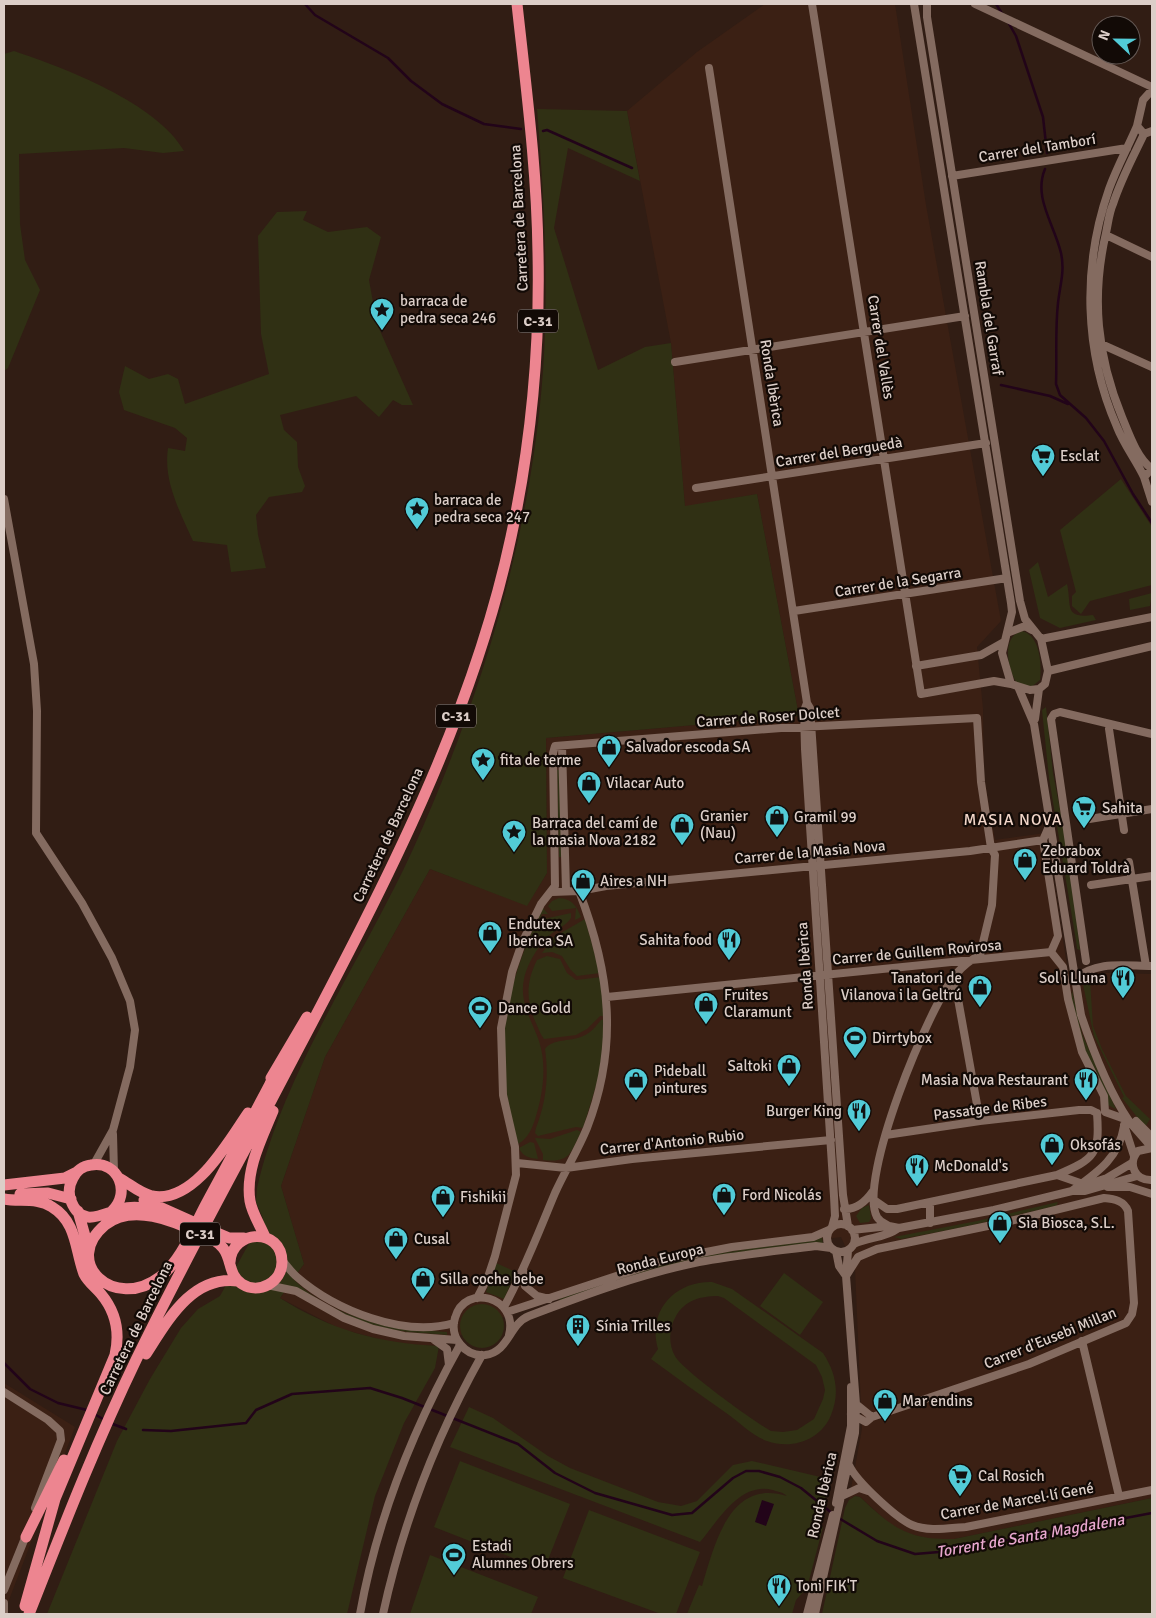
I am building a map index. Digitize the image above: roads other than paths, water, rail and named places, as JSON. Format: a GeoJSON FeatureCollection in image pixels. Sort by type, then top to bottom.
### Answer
{"type":"FeatureCollection","features":[{"type":"Feature","properties":{"kind":"highway","name":"Carretera de Barcelona"},"geometry":{"type":"LineString","coordinates":[[29,1614],[90,1460],[196,1243],[403,843],[444,749],[470,679],[506,557],[520,490],[531,414],[537,335],[538,251],[530,130],[518,4]]}},
{"type":"Feature","properties":{"kind":"highway"},"geometry":{"type":"LineString","coordinates":[[183,1222],[159,1216],[138,1215],[107,1223],[96,1233],[90,1246],[90,1260],[94,1273],[106,1285],[121,1290],[132,1289],[154,1281],[172,1266],[275,1072],[330,975],[397,845],[403,843]]}},
{"type":"Feature","properties":{"kind":"highway"},"geometry":{"type":"LineString","coordinates":[[265,1237],[250,1201],[251,1173],[264,1133],[291,1073],[290,1064]]}},
{"type":"Feature","properties":{"kind":"highway"},"geometry":{"type":"LineString","coordinates":[[118,1179],[137,1191],[162,1197],[179,1193],[192,1185],[230,1139],[275,1072]]}},
{"type":"Feature","properties":{"kind":"highway"},"geometry":{"type":"LineString","coordinates":[[4,1185],[65,1178],[94,1164],[103,1166],[139,1198],[183,1222]]}},
{"type":"Feature","properties":{"kind":"highway"},"geometry":{"type":"LineString","coordinates":[[77,1172],[70,1184],[70,1199],[78,1211],[85,1236],[80,1260]]}},
{"type":"Feature","properties":{"kind":"highway"},"geometry":{"type":"LineString","coordinates":[[112,1211],[120,1200],[118,1179]]}},
{"type":"Feature","properties":{"kind":"highway"},"geometry":{"type":"LineString","coordinates":[[4,1198],[38,1192],[60,1195],[70,1199]]}},
{"type":"Feature","properties":{"kind":"highway"},"geometry":{"type":"LineString","coordinates":[[4,1198],[43,1202],[61,1214],[74,1234],[80,1260],[88,1282],[109,1304],[117,1336],[115,1355],[55,1498],[25,1606],[25,1614]]}},
{"type":"Feature","properties":{"kind":"highway"},"geometry":{"type":"LineString","coordinates":[[78,1211],[94,1217],[128,1207],[161,1212],[217,1237],[244,1238],[254,1235],[265,1237],[277,1246],[282,1260],[278,1276],[267,1285],[252,1288],[238,1281],[219,1280],[203,1285],[185,1300],[145,1356],[117,1407]]}},
{"type":"Feature","properties":{"kind":"highway"},"geometry":{"type":"LineString","coordinates":[[217,1237],[230,1262],[231,1271],[238,1281]]}},
{"type":"Feature","properties":{"kind":"highway"},"geometry":{"type":"LineString","coordinates":[[230,1262],[234,1248],[244,1238]]}},
{"type":"Feature","properties":{"kind":"highway"},"geometry":{"type":"LineString","coordinates":[[26,1537],[79,1429],[86,1422]]}},
{"type":"Feature","properties":{"kind":"street","name":"Carrer del Vallès"},"geometry":{"type":"LineString","coordinates":[[812,4],[921,694],[994,681],[1011,684]]}},
{"type":"Feature","properties":{"kind":"street","name":"Rambla del Garraf"},"geometry":{"type":"LineString","coordinates":[[914,4],[1012,612],[1005,637]]}},
{"type":"Feature","properties":{"kind":"street","name":"Rambla del Garraf"},"geometry":{"type":"LineString","coordinates":[[927,4],[927,17],[1020,602],[1025,619],[1039,636]]}},
{"type":"Feature","properties":{"kind":"street"},"geometry":{"type":"LineString","coordinates":[[975,4],[1152,89],[1143,100],[1137,126],[1109,189],[1096,239],[1090,286],[1090,314],[1097,365],[1117,428],[1144,478],[1152,502]]}},
{"type":"Feature","properties":{"kind":"street","name":"Ronda Ibèrica"},"geometry":{"type":"LineString","coordinates":[[708,68],[807,703],[804,711],[808,727],[821,864],[844,1212],[853,1229]]}},
{"type":"Feature","properties":{"kind":"street"},"geometry":{"type":"LineString","coordinates":[[1137,126],[1150,133],[1112,205],[1101,253],[1096,296],[1101,344],[1114,398],[1126,428],[1144,462],[1152,471],[1144,478]]}},
{"type":"Feature","properties":{"kind":"street","name":"Carrer del Tamborí"},"geometry":{"type":"LineString","coordinates":[[952,176],[1127,148]]}},
{"type":"Feature","properties":{"kind":"street"},"geometry":{"type":"LineString","coordinates":[[1106,235],[1152,257]]}},
{"type":"Feature","properties":{"kind":"street"},"geometry":{"type":"LineString","coordinates":[[675,362],[965,316]]}},
{"type":"Feature","properties":{"kind":"street"},"geometry":{"type":"LineString","coordinates":[[1101,344],[1152,367]]}},
{"type":"Feature","properties":{"kind":"street","name":"Carrer del Berguedà"},"geometry":{"type":"LineString","coordinates":[[696,488],[986,443]]}},
{"type":"Feature","properties":{"kind":"street"},"geometry":{"type":"LineString","coordinates":[[4,499],[34,664],[37,719],[36,833],[82,903],[125,988],[130,1002],[135,1039],[130,1067],[113,1130],[94,1164]]}},
{"type":"Feature","properties":{"kind":"street","name":"Carrer de la Segarra"},"geometry":{"type":"LineString","coordinates":[[794,611],[1007,578]]}},
{"type":"Feature","properties":{"kind":"street"},"geometry":{"type":"LineString","coordinates":[[1039,636],[1152,617]]}},
{"type":"Feature","properties":{"kind":"street"},"geometry":{"type":"LineString","coordinates":[[916,666],[981,655],[1005,637],[1025,626],[1039,636],[1048,671],[1044,684],[1039,689],[1034,724]]}},
{"type":"Feature","properties":{"kind":"street"},"geometry":{"type":"LineString","coordinates":[[1005,637],[1002,653],[1011,684],[1019,689],[1039,689]]}},
{"type":"Feature","properties":{"kind":"street"},"geometry":{"type":"LineString","coordinates":[[1048,671],[1152,646]]}},
{"type":"Feature","properties":{"kind":"street"},"geometry":{"type":"LineString","coordinates":[[1019,689],[1034,724],[1081,1015],[1089,1041],[1117,1099],[1124,1119],[1137,1176]]}},
{"type":"Feature","properties":{"kind":"street"},"geometry":{"type":"LineString","coordinates":[[1086,960],[1051,719],[1054,714],[1060,712],[1152,734]]}},
{"type":"Feature","properties":{"kind":"street","name":"Carrer de Roser Dolcet"},"geometry":{"type":"LineString","coordinates":[[562,746],[808,727],[977,718],[981,782],[991,848]]}},
{"type":"Feature","properties":{"kind":"street","name":"Ronda Ibèrica"},"geometry":{"type":"LineString","coordinates":[[808,727],[812,865],[835,1216],[830,1228]]}},
{"type":"Feature","properties":{"kind":"street"},"geometry":{"type":"LineString","coordinates":[[1109,729],[1124,830]]}},
{"type":"Feature","properties":{"kind":"street"},"geometry":{"type":"LineString","coordinates":[[477,1298],[488,1277],[507,1216],[517,1163],[503,1095],[501,1028],[512,972],[522,943],[541,904],[552,892],[556,872],[553,748],[562,746],[566,890]]}},
{"type":"Feature","properties":{"kind":"street"},"geometry":{"type":"LineString","coordinates":[[1083,820],[1152,809]]}},
{"type":"Feature","properties":{"kind":"street"},"geometry":{"type":"LineString","coordinates":[[874,1200],[887,1209],[930,1203],[1057,1175],[1078,1166],[1092,1155],[1099,1138],[1104,1096],[1082,1052],[1068,999],[1063,967],[1051,952],[1058,936],[1044,840],[1050,822]]}},
{"type":"Feature","properties":{"kind":"street","name":"Carrer de la Masia Nova"},"geometry":{"type":"LineString","coordinates":[[552,892],[579,891],[606,886],[991,848],[1044,840]]}},
{"type":"Feature","properties":{"kind":"street"},"geometry":{"type":"LineString","coordinates":[[844,1212],[854,1210],[868,1199],[873,1190],[892,1109],[912,1058],[952,979],[968,962],[980,955],[992,905],[995,855],[991,848]]}},
{"type":"Feature","properties":{"kind":"street"},"geometry":{"type":"LineString","coordinates":[[1075,979],[1085,970],[1097,966],[1149,966],[1129,862]]}},
{"type":"Feature","properties":{"kind":"street"},"geometry":{"type":"LineString","coordinates":[[1091,885],[1152,876]]}},
{"type":"Feature","properties":{"kind":"street"},"geometry":{"type":"LineString","coordinates":[[506,1310],[566,1168],[586,1131],[600,1089],[606,1056],[607,997],[598,946],[579,891]]}},
{"type":"Feature","properties":{"kind":"street","name":"Carrer de Guillem Rovirosa"},"geometry":{"type":"LineString","coordinates":[[607,997],[968,962],[1051,952]]}},
{"type":"Feature","properties":{"kind":"street"},"geometry":{"type":"LineString","coordinates":[[1071,952],[1097,966]]}},
{"type":"Feature","properties":{"kind":"street"},"geometry":{"type":"LineString","coordinates":[[1068,999],[1073,965]]}},
{"type":"Feature","properties":{"kind":"street"},"geometry":{"type":"LineString","coordinates":[[952,979],[958,999],[980,1121]]}},
{"type":"Feature","properties":{"kind":"street","name":"Passatge de Ribes"},"geometry":{"type":"LineString","coordinates":[[886,1135],[980,1121],[1085,1110],[1101,1112],[1124,1119]]}},
{"type":"Feature","properties":{"kind":"street"},"geometry":{"type":"LineString","coordinates":[[1124,1119],[1152,1137]]}},
{"type":"Feature","properties":{"kind":"street"},"geometry":{"type":"LineString","coordinates":[[1124,1119],[1128,1120],[1152,1148]]}},
{"type":"Feature","properties":{"kind":"street"},"geometry":{"type":"LineString","coordinates":[[846,1276],[858,1257],[866,1252],[1056,1210],[1070,1192],[1110,1162],[1119,1147],[1124,1119]]}},
{"type":"Feature","properties":{"kind":"street"},"geometry":{"type":"LineString","coordinates":[[113,1130],[118,1179]]}},
{"type":"Feature","properties":{"kind":"street","name":"Carrer d'Antonio Rubio"},"geometry":{"type":"LineString","coordinates":[[517,1163],[566,1168],[632,1158],[831,1140]]}},
{"type":"Feature","properties":{"kind":"street"},"geometry":{"type":"LineString","coordinates":[[1057,1175],[1086,1185],[1107,1178],[1133,1160],[1143,1149],[1152,1148]]}},
{"type":"Feature","properties":{"kind":"street"},"geometry":{"type":"LineString","coordinates":[[893,1227],[891,1234],[866,1238],[852,1249],[832,1251],[827,1241],[830,1228],[840,1224],[853,1229],[930,1223],[1070,1192],[1085,1191],[1137,1176],[1151,1182]]}},
{"type":"Feature","properties":{"kind":"street"},"geometry":{"type":"LineString","coordinates":[[1103,1186],[1130,1187],[1152,1194]]}},
{"type":"Feature","properties":{"kind":"street"},"geometry":{"type":"LineString","coordinates":[[873,1190],[878,1218],[893,1227]]}},
{"type":"Feature","properties":{"kind":"street","name":"Carrer d'Eusebi Millan"},"geometry":{"type":"LineString","coordinates":[[869,1419],[978,1383],[1126,1323],[1132,1314],[1134,1303],[1128,1211],[1124,1204],[1116,1200],[1099,1199],[1056,1210]]}},
{"type":"Feature","properties":{"kind":"street"},"geometry":{"type":"LineString","coordinates":[[930,1203],[930,1223]]}},
{"type":"Feature","properties":{"kind":"street","name":"Ronda Europa"},"geometry":{"type":"LineString","coordinates":[[506,1310],[549,1299],[665,1260],[725,1248],[813,1237],[830,1228]]}},
{"type":"Feature","properties":{"kind":"street"},"geometry":{"type":"LineString","coordinates":[[852,1249],[855,1238],[853,1229]]}},
{"type":"Feature","properties":{"kind":"street"},"geometry":{"type":"LineString","coordinates":[[883,1236],[906,1242]]}},
{"type":"Feature","properties":{"kind":"street","name":"Ronda Europa"},"geometry":{"type":"LineString","coordinates":[[482,1355],[498,1350],[518,1323],[529,1316],[654,1273],[698,1262],[753,1253],[816,1246],[832,1251]]}},
{"type":"Feature","properties":{"kind":"street","name":"Ronda Ibèrica"},"geometry":{"type":"LineString","coordinates":[[815,1614],[856,1404],[846,1276],[852,1249]]}},
{"type":"Feature","properties":{"kind":"street","name":"Ronda Ibèrica"},"geometry":{"type":"LineString","coordinates":[[832,1251],[846,1276]]}},
{"type":"Feature","properties":{"kind":"street"},"geometry":{"type":"LineString","coordinates":[[282,1260],[291,1272],[308,1286],[342,1306],[375,1319],[407,1326],[434,1328],[454,1323]]}},
{"type":"Feature","properties":{"kind":"street"},"geometry":{"type":"LineString","coordinates":[[524,1264],[525,1286],[538,1296],[549,1299]]}},
{"type":"Feature","properties":{"kind":"street"},"geometry":{"type":"LineString","coordinates":[[267,1285],[296,1291],[325,1309],[361,1325],[389,1333],[458,1342],[470,1352],[482,1355],[452,1409],[406,1526],[383,1614]]}},
{"type":"Feature","properties":{"kind":"street"},"geometry":{"type":"LineString","coordinates":[[360,1614],[382,1520],[421,1420],[449,1365],[458,1342],[454,1323],[461,1306],[477,1298],[492,1299],[506,1310],[511,1322],[509,1335]]}},
{"type":"Feature","properties":{"kind":"street"},"geometry":{"type":"LineString","coordinates":[[432,1338],[447,1349],[449,1365]]}},
{"type":"Feature","properties":{"kind":"street"},"geometry":{"type":"LineString","coordinates":[[1082,1341],[1119,1496]]}},
{"type":"Feature","properties":{"kind":"street","name":"Ronda Ibèrica"},"geometry":{"type":"LineString","coordinates":[[837,1509],[842,1496],[855,1433],[850,1389],[854,1381]]}},
{"type":"Feature","properties":{"kind":"street"},"geometry":{"type":"LineString","coordinates":[[4,1392],[48,1420],[60,1431],[60,1440],[26,1537],[4,1590]]}},
{"type":"Feature","properties":{"kind":"street"},"geometry":{"type":"LineString","coordinates":[[856,1404],[869,1419]]}},
{"type":"Feature","properties":{"kind":"street"},"geometry":{"type":"LineString","coordinates":[[854,1416],[869,1419]]}},
{"type":"Feature","properties":{"kind":"street"},"geometry":{"type":"LineString","coordinates":[[855,1433],[869,1419]]}},
{"type":"Feature","properties":{"kind":"street","name":"Carrer de Marcel·lí Gené"},"geometry":{"type":"LineString","coordinates":[[849,1465],[852,1472],[868,1490],[913,1525],[939,1529],[966,1527],[1152,1490]]}},
{"type":"Feature","properties":{"kind":"street"},"geometry":{"type":"LineString","coordinates":[[842,1496],[859,1488],[868,1490]]}},
{"type":"Feature","properties":{"kind":"street","name":"Ronda Ibèrica"},"geometry":{"type":"LineString","coordinates":[[807,1614],[833,1528]]}},
{"type":"Feature","properties":{"kind":"street"},"geometry":{"type":"LineString","coordinates":[[4,1603],[4,1614]]}},
{"type":"Feature","properties":{"kind":"waterway"},"geometry":{"type":"LineString","coordinates":[[305,4],[315,15],[388,58],[411,81],[442,104],[484,124],[521,129]]}},
{"type":"Feature","properties":{"kind":"waterway"},"geometry":{"type":"LineString","coordinates":[[996,4],[1003,15]]}},
{"type":"Feature","properties":{"kind":"waterway"},"geometry":{"type":"LineString","coordinates":[[1008,22],[1016,36],[1043,117],[1047,153]]}},
{"type":"Feature","properties":{"kind":"waterway"},"geometry":{"type":"LineString","coordinates":[[543,131],[547,130],[632,168]]}},
{"type":"Feature","properties":{"kind":"waterway"},"geometry":{"type":"LineString","coordinates":[[1045,169],[1041,190],[1046,211],[1058,242],[1062,266],[1057,313],[1056,384],[1060,395],[1086,418],[1104,441],[1133,494],[1152,523]]}},
{"type":"Feature","properties":{"kind":"waterway"},"geometry":{"type":"LineString","coordinates":[[1001,385],[1050,396],[1068,404]]}},
{"type":"Feature","properties":{"kind":"waterway","name":"Torrent de Santa Magdalena"},"geometry":{"type":"LineString","coordinates":[[4,1363],[30,1389],[58,1403],[87,1410]]}},
{"type":"Feature","properties":{"kind":"waterway","name":"Torrent de Santa Magdalena"},"geometry":{"type":"LineString","coordinates":[[143,1430],[171,1431],[246,1423],[256,1410],[292,1394],[370,1388],[402,1398],[518,1444],[555,1473],[595,1493],[672,1515],[692,1513],[733,1478],[746,1471],[759,1471],[780,1477],[801,1488],[833,1514]]}},
{"type":"Feature","properties":{"kind":"waterway","name":"Torrent de Santa Magdalena"},"geometry":{"type":"LineString","coordinates":[[94,1414],[105,1420]]}},
{"type":"Feature","properties":{"kind":"waterway","name":"Torrent de Santa Magdalena"},"geometry":{"type":"LineString","coordinates":[[110,1423],[126,1429]]}},
{"type":"Feature","properties":{"kind":"waterway","name":"Torrent de Santa Magdalena"},"geometry":{"type":"LineString","coordinates":[[837,1517],[877,1541],[915,1554],[951,1551],[1152,1513]]}},
{"type":"Feature","properties":{"kind":"place","name":"barraca de pedra seca 246"},"geometry":{"type":"Point","coordinates":[382,331]}},
{"type":"Feature","properties":{"kind":"place","name":"Esclat"},"geometry":{"type":"Point","coordinates":[1043,477]}},
{"type":"Feature","properties":{"kind":"place","name":"barraca de pedra seca 247"},"geometry":{"type":"Point","coordinates":[417,530]}},
{"type":"Feature","properties":{"kind":"place","name":"Salvador escoda SA"},"geometry":{"type":"Point","coordinates":[609,768]}},
{"type":"Feature","properties":{"kind":"place","name":"fita de terme"},"geometry":{"type":"Point","coordinates":[483,781]}},
{"type":"Feature","properties":{"kind":"place","name":"Vilacar Auto"},"geometry":{"type":"Point","coordinates":[589,804]}},
{"type":"Feature","properties":{"kind":"place","name":"Sahita"},"geometry":{"type":"Point","coordinates":[1084,829]}},
{"type":"Feature","properties":{"kind":"place","name":"Gramil 99"},"geometry":{"type":"Point","coordinates":[777,838]}},
{"type":"Feature","properties":{"kind":"place","name":"Granier (Nau)"},"geometry":{"type":"Point","coordinates":[682,846]}},
{"type":"Feature","properties":{"kind":"place","name":"Barraca del camí de la masia Nova 2182"},"geometry":{"type":"Point","coordinates":[514,853]}},
{"type":"Feature","properties":{"kind":"place","name":"Zebrabox Eduard Toldrà"},"geometry":{"type":"Point","coordinates":[1025,881]}},
{"type":"Feature","properties":{"kind":"place","name":"Aires a NH"},"geometry":{"type":"Point","coordinates":[583,902]}},
{"type":"Feature","properties":{"kind":"place","name":"Endutex Iberica SA"},"geometry":{"type":"Point","coordinates":[490,954]}},
{"type":"Feature","properties":{"kind":"place","name":"Sahita food"},"geometry":{"type":"Point","coordinates":[729,961]}},
{"type":"Feature","properties":{"kind":"place","name":"Sol i Lluna"},"geometry":{"type":"Point","coordinates":[1123,999]}},
{"type":"Feature","properties":{"kind":"place","name":"Tanatori de Vilanova i la Geltrú"},"geometry":{"type":"Point","coordinates":[980,1008]}},
{"type":"Feature","properties":{"kind":"place","name":"Fruites Claramunt"},"geometry":{"type":"Point","coordinates":[706,1025]}},
{"type":"Feature","properties":{"kind":"place","name":"Dance Gold"},"geometry":{"type":"Point","coordinates":[480,1029]}},
{"type":"Feature","properties":{"kind":"place","name":"Dirrtybox"},"geometry":{"type":"Point","coordinates":[855,1059]}},
{"type":"Feature","properties":{"kind":"place","name":"Saltoki"},"geometry":{"type":"Point","coordinates":[789,1087]}},
{"type":"Feature","properties":{"kind":"place","name":"Pideball pintures"},"geometry":{"type":"Point","coordinates":[636,1101]}},
{"type":"Feature","properties":{"kind":"place","name":"Masia Nova Restaurant"},"geometry":{"type":"Point","coordinates":[1086,1101]}},
{"type":"Feature","properties":{"kind":"place","name":"Burger King"},"geometry":{"type":"Point","coordinates":[859,1132]}},
{"type":"Feature","properties":{"kind":"place","name":"Oksofás"},"geometry":{"type":"Point","coordinates":[1052,1166]}},
{"type":"Feature","properties":{"kind":"place","name":"McDonald's"},"geometry":{"type":"Point","coordinates":[917,1187]}},
{"type":"Feature","properties":{"kind":"place","name":"Ford Nicolás"},"geometry":{"type":"Point","coordinates":[724,1216]}},
{"type":"Feature","properties":{"kind":"place","name":"Fishikii"},"geometry":{"type":"Point","coordinates":[443,1218]}},
{"type":"Feature","properties":{"kind":"place","name":"Sia Biosca, S.L."},"geometry":{"type":"Point","coordinates":[1000,1244]}},
{"type":"Feature","properties":{"kind":"place","name":"Cusal"},"geometry":{"type":"Point","coordinates":[396,1260]}},
{"type":"Feature","properties":{"kind":"place","name":"Silla coche bebe"},"geometry":{"type":"Point","coordinates":[423,1300]}},
{"type":"Feature","properties":{"kind":"place","name":"Sínia Trilles"},"geometry":{"type":"Point","coordinates":[578,1347]}},
{"type":"Feature","properties":{"kind":"place","name":"Mar endins"},"geometry":{"type":"Point","coordinates":[885,1422]}},
{"type":"Feature","properties":{"kind":"place","name":"Cal Rosich"},"geometry":{"type":"Point","coordinates":[960,1497]}},
{"type":"Feature","properties":{"kind":"place","name":"Estadi Alumnes Obrers"},"geometry":{"type":"Point","coordinates":[454,1576]}},
{"type":"Feature","properties":{"kind":"place","name":"Toni FIK'T"},"geometry":{"type":"Point","coordinates":[779,1607]}},
{"type":"Feature","properties":{"kind":"district","name":"MASIA NOVA"},"geometry":{"type":"Point","coordinates":[1013,819]}}]}
